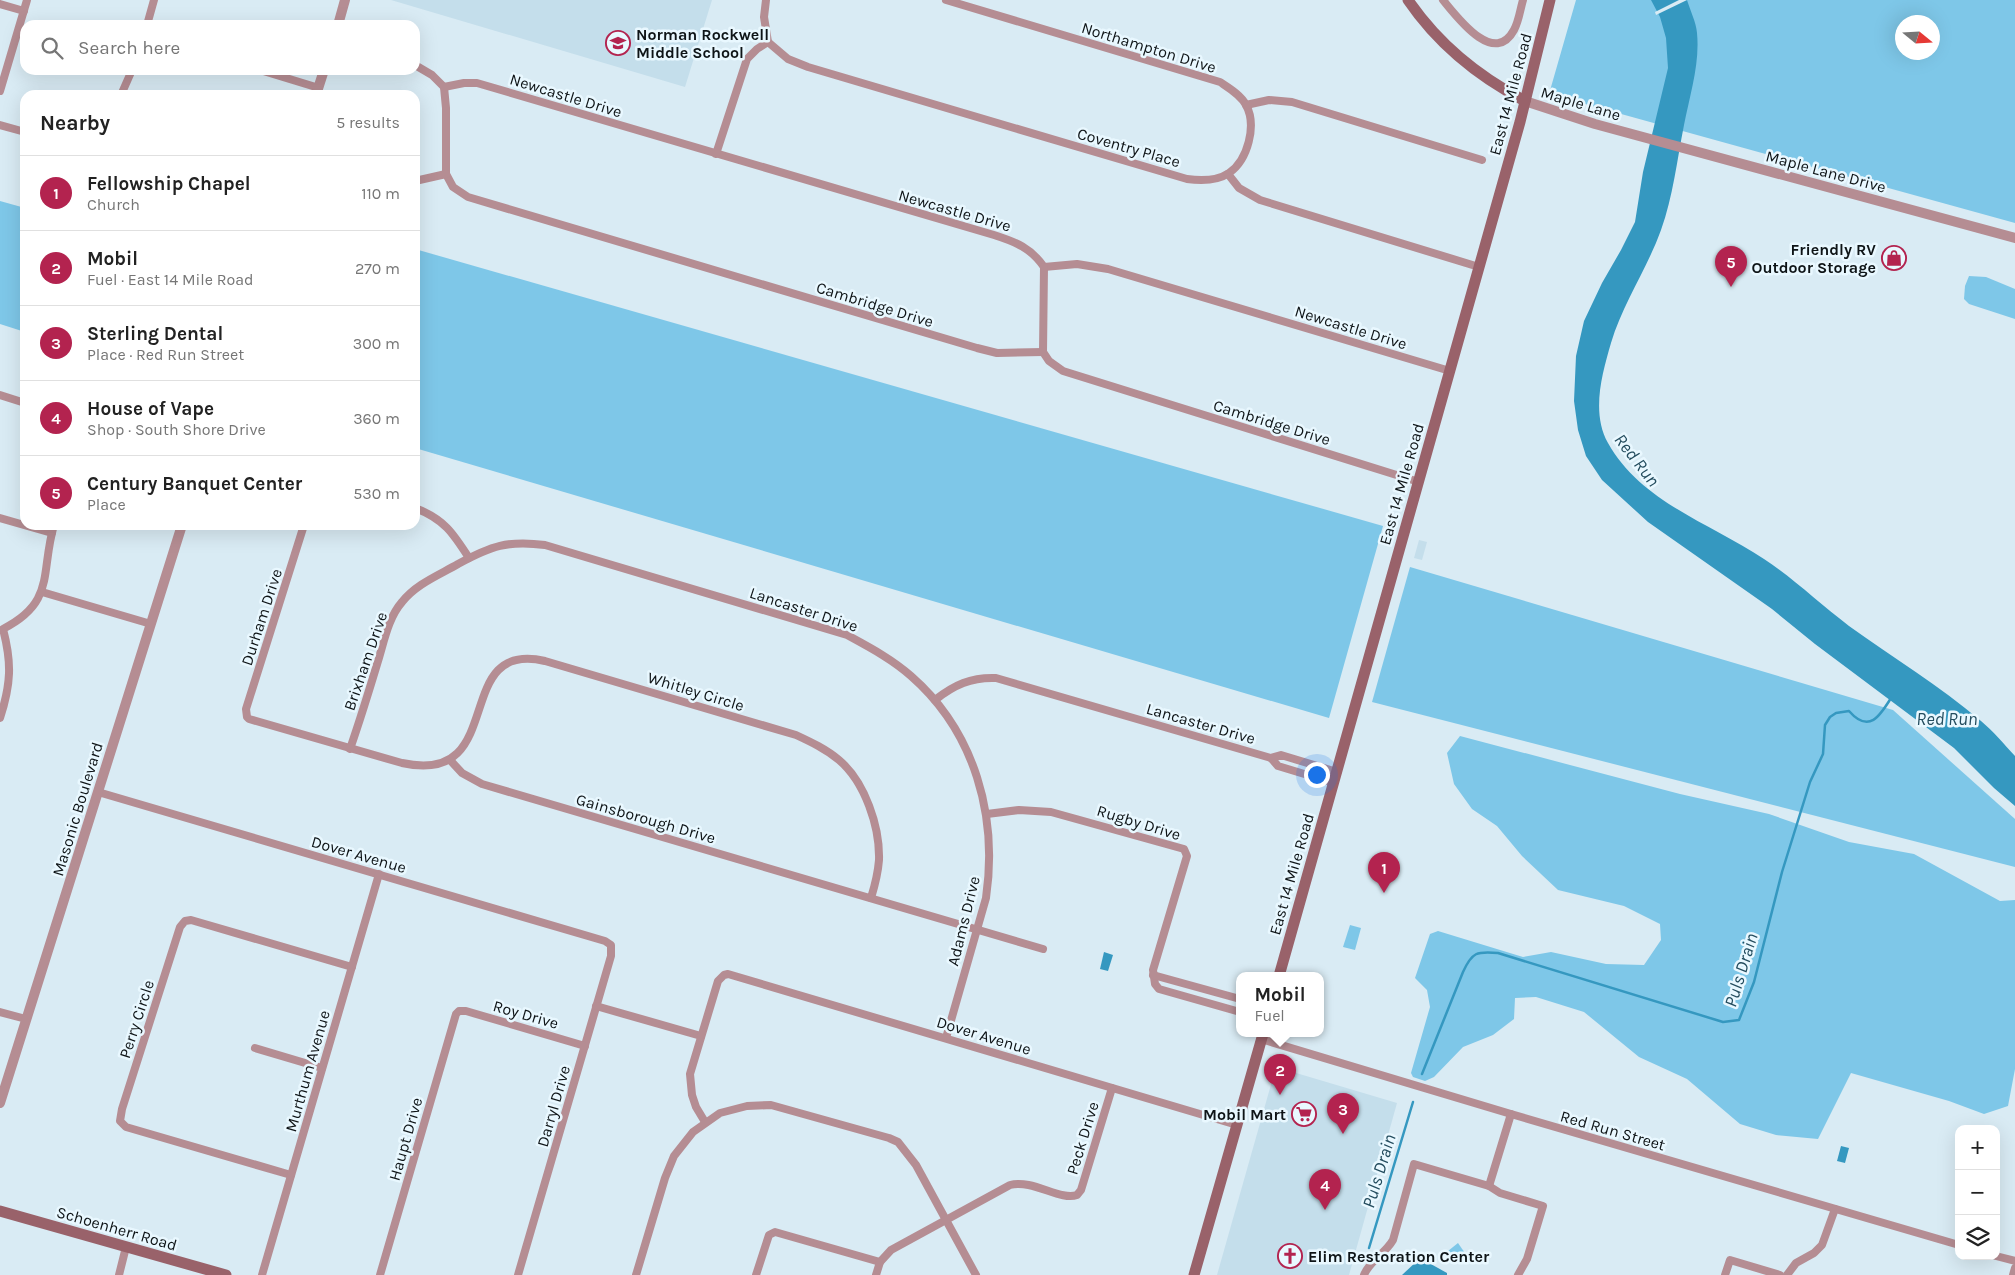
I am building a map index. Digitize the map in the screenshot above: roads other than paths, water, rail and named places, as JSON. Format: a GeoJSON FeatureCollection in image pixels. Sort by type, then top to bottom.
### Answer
{"type":"FeatureCollection","features":[{"type":"Feature","properties":{"kind":"main road"},"geometry":{"type":"LineString","coordinates":[[1408,0],[1433,32],[1466,63],[1508,92],[1525,101]]}},
{"type":"Feature","properties":{"kind":"main road","name":"East 14 Mile Road"},"geometry":{"type":"LineString","coordinates":[[1280,972],[1525,101],[1550,0]]}},
{"type":"Feature","properties":{"kind":"main road"},"geometry":{"type":"LineString","coordinates":[[1194,1275],[1262,1037]]}},
{"type":"Feature","properties":{"kind":"main road","name":"Schoenherr Road"},"geometry":{"type":"LineString","coordinates":[[0,1211],[226,1275]]}},
{"type":"Feature","properties":{"kind":"street"},"geometry":{"type":"LineString","coordinates":[[21,20],[27,0]]}},
{"type":"Feature","properties":{"kind":"street"},"geometry":{"type":"LineString","coordinates":[[148,20],[154,0]]}},
{"type":"Feature","properties":{"kind":"street"},"geometry":{"type":"LineString","coordinates":[[339,20],[345,0]]}},
{"type":"Feature","properties":{"kind":"street"},"geometry":{"type":"LineString","coordinates":[[716,154],[747,59],[768,42],[764,17],[766,0]]}},
{"type":"Feature","properties":{"kind":"street","name":"Northampton Drive"},"geometry":{"type":"LineString","coordinates":[[946,0],[1210,78],[1228,87],[1246,105]]}},
{"type":"Feature","properties":{"kind":"street"},"geometry":{"type":"LineString","coordinates":[[1443,0],[1471,32],[1486,42],[1492,43],[1508,38],[1514,29],[1523,0]]}},
{"type":"Feature","properties":{"kind":"street"},"geometry":{"type":"LineString","coordinates":[[0,4],[24,11]]}},
{"type":"Feature","properties":{"kind":"street"},"geometry":{"type":"LineString","coordinates":[[0,91],[20,24]]}},
{"type":"Feature","properties":{"kind":"street","name":"Coventry Place"},"geometry":{"type":"LineString","coordinates":[[768,42],[788,59],[808,67],[1188,179],[1210,180],[1228,174]]}},
{"type":"Feature","properties":{"kind":"street"},"geometry":{"type":"LineString","coordinates":[[420,68],[432,75],[444,86],[447,131],[446,174],[420,179]]}},
{"type":"Feature","properties":{"kind":"street"},"geometry":{"type":"LineString","coordinates":[[123,90],[130,75]]}},
{"type":"Feature","properties":{"kind":"street"},"geometry":{"type":"LineString","coordinates":[[273,75],[313,90]]}},
{"type":"Feature","properties":{"kind":"street"},"geometry":{"type":"LineString","coordinates":[[319,90],[323,75]]}},
{"type":"Feature","properties":{"kind":"street","name":"Newcastle Drive"},"geometry":{"type":"LineString","coordinates":[[444,86],[477,83],[1016,242],[1033,253],[1044,267],[1077,264],[1108,269],[1450,371]]}},
{"type":"Feature","properties":{"kind":"street"},"geometry":{"type":"LineString","coordinates":[[1479,266],[1260,200],[1239,188],[1228,174],[1241,159],[1249,138],[1250,118],[1246,105],[1269,100],[1292,102],[1482,160]]}},
{"type":"Feature","properties":{"kind":"street","name":"Maple Lane"},"geometry":{"type":"LineString","coordinates":[[1525,101],[1629,134]]}},
{"type":"Feature","properties":{"kind":"street"},"geometry":{"type":"LineString","coordinates":[[0,125],[20,131]]}},
{"type":"Feature","properties":{"kind":"street","name":"Maple Lane Drive"},"geometry":{"type":"LineString","coordinates":[[1629,134],[2015,238]]}},
{"type":"Feature","properties":{"kind":"street","name":"Cambridge Drive"},"geometry":{"type":"LineString","coordinates":[[446,174],[454,187],[468,197],[977,348],[1005,353],[1043,352],[1049,361],[1063,371],[1418,482]]}},
{"type":"Feature","properties":{"kind":"street"},"geometry":{"type":"LineString","coordinates":[[1043,352],[1044,267]]}},
{"type":"Feature","properties":{"kind":"street"},"geometry":{"type":"LineString","coordinates":[[0,395],[20,401]]}},
{"type":"Feature","properties":{"kind":"street"},"geometry":{"type":"LineString","coordinates":[[420,510],[439,519],[456,538],[468,558]]}},
{"type":"Feature","properties":{"kind":"street"},"geometry":{"type":"LineString","coordinates":[[0,518],[20,524]]}},
{"type":"Feature","properties":{"kind":"street"},"geometry":{"type":"LineString","coordinates":[[42,530],[52,533]]}},
{"type":"Feature","properties":{"kind":"street"},"geometry":{"type":"LineString","coordinates":[[0,718],[8,691],[10,669],[9,651],[1,629],[28,612],[37,602],[42,592],[53,530]]}},
{"type":"Feature","properties":{"kind":"street","name":"Masonic Boulevard"},"geometry":{"type":"LineString","coordinates":[[0,1103],[180,530]]}},
{"type":"Feature","properties":{"kind":"street","name":"Durham Drive"},"geometry":{"type":"LineString","coordinates":[[302,530],[246,709],[247,718],[350,749]]}},
{"type":"Feature","properties":{"kind":"street","name":"Lancaster Drive"},"geometry":{"type":"LineString","coordinates":[[468,558],[507,543],[522,542],[545,545],[847,635],[887,658],[912,677],[935,700],[960,683],[983,678],[996,678],[1271,758],[1282,756],[1337,772]]}},
{"type":"Feature","properties":{"kind":"street","name":"Brixham Drive"},"geometry":{"type":"LineString","coordinates":[[350,749],[385,637],[401,602],[423,584],[468,558]]}},
{"type":"Feature","properties":{"kind":"street"},"geometry":{"type":"LineString","coordinates":[[42,592],[151,624]]}},
{"type":"Feature","properties":{"kind":"street","name":"Whitley Circle"},"geometry":{"type":"LineString","coordinates":[[450,760],[468,741],[487,684],[504,665],[520,658],[545,661],[796,735],[812,742],[841,761],[868,803],[877,834],[879,859],[878,872],[871,898]]}},
{"type":"Feature","properties":{"kind":"street","name":"Adams Drive"},"geometry":{"type":"LineString","coordinates":[[935,700],[956,731],[967,752],[982,792],[990,837],[989,876],[986,898],[946,1038]]}},
{"type":"Feature","properties":{"kind":"street"},"geometry":{"type":"LineString","coordinates":[[350,749],[415,766],[439,765],[450,760]]}},
{"type":"Feature","properties":{"kind":"street","name":"Lancaster Drive"},"geometry":{"type":"LineString","coordinates":[[1271,758],[1278,766],[1334,783]]}},
{"type":"Feature","properties":{"kind":"street","name":"Gainsborough Drive"},"geometry":{"type":"LineString","coordinates":[[450,760],[462,773],[482,784],[1044,949]]}},
{"type":"Feature","properties":{"kind":"street","name":"Dover Avenue"},"geometry":{"type":"LineString","coordinates":[[98,792],[605,941],[612,945]]}},
{"type":"Feature","properties":{"kind":"street","name":"Rugby Drive"},"geometry":{"type":"LineString","coordinates":[[987,814],[1019,810],[1051,812],[1184,850],[1187,856],[1153,974]]}},
{"type":"Feature","properties":{"kind":"street","name":"Murthum Avenue"},"geometry":{"type":"LineString","coordinates":[[262,1275],[378,874]]}},
{"type":"Feature","properties":{"kind":"street","name":"Perry Circle"},"geometry":{"type":"LineString","coordinates":[[291,1175],[132,1129],[120,1121],[122,1109],[180,927],[185,921],[191,920],[352,967]]}},
{"type":"Feature","properties":{"kind":"street","name":"Darryl Drive"},"geometry":{"type":"LineString","coordinates":[[518,1275],[612,952],[612,945]]}},
{"type":"Feature","properties":{"kind":"street","name":"Dover Avenue"},"geometry":{"type":"LineString","coordinates":[[701,1036],[718,981],[724,975],[732,974],[1236,1125]]}},
{"type":"Feature","properties":{"kind":"street"},"geometry":{"type":"LineString","coordinates":[[1236,999],[1153,974],[1155,984],[1160,989],[1236,1011]]}},
{"type":"Feature","properties":{"kind":"street"},"geometry":{"type":"LineString","coordinates":[[596,1006],[701,1036],[689,1082],[696,1107],[705,1122]]}},
{"type":"Feature","properties":{"kind":"street","name":"Roy Drive"},"geometry":{"type":"LineString","coordinates":[[459,1011],[466,1011],[585,1046]]}},
{"type":"Feature","properties":{"kind":"street","name":"Haupt Drive"},"geometry":{"type":"LineString","coordinates":[[380,1275],[454,1018],[459,1011]]}},
{"type":"Feature","properties":{"kind":"street"},"geometry":{"type":"LineString","coordinates":[[0,1012],[26,1019]]}},
{"type":"Feature","properties":{"kind":"street","name":"Red Run Street"},"geometry":{"type":"LineString","coordinates":[[1265,1037],[1511,1114],[1955,1244]]}},
{"type":"Feature","properties":{"kind":"street"},"geometry":{"type":"LineString","coordinates":[[255,1048],[322,1068]]}},
{"type":"Feature","properties":{"kind":"street","name":"Peck Drive"},"geometry":{"type":"LineString","coordinates":[[946,1220],[1016,1184],[1027,1184],[1069,1196],[1077,1195],[1081,1190],[1112,1088]]}},
{"type":"Feature","properties":{"kind":"street"},"geometry":{"type":"LineString","coordinates":[[636,1275],[669,1167],[684,1142],[705,1122],[720,1113],[747,1106],[772,1105],[898,1142],[908,1153],[976,1275]]}},
{"type":"Feature","properties":{"kind":"street"},"geometry":{"type":"LineString","coordinates":[[1489,1186],[1511,1114]]}},
{"type":"Feature","properties":{"kind":"street"},"geometry":{"type":"LineString","coordinates":[[1364,1275],[1371,1262],[1393,1240],[1414,1164],[1489,1186],[1500,1193],[1543,1206],[1527,1259],[1518,1275]]}},
{"type":"Feature","properties":{"kind":"street"},"geometry":{"type":"LineString","coordinates":[[1787,1275],[1796,1263],[1814,1253],[1822,1245],[1835,1209]]}},
{"type":"Feature","properties":{"kind":"street"},"geometry":{"type":"LineString","coordinates":[[876,1275],[880,1262],[891,1250],[946,1220]]}},
{"type":"Feature","properties":{"kind":"street"},"geometry":{"type":"LineString","coordinates":[[756,1275],[767,1239],[771,1233],[778,1232],[880,1262]]}},
{"type":"Feature","properties":{"kind":"street"},"geometry":{"type":"LineString","coordinates":[[119,1275],[126,1247]]}},
{"type":"Feature","properties":{"kind":"street"},"geometry":{"type":"LineString","coordinates":[[2000,1257],[2015,1261]]}},
{"type":"Feature","properties":{"kind":"street"},"geometry":{"type":"LineString","coordinates":[[1725,1275],[1730,1260],[1780,1275]]}},
{"type":"Feature","properties":{"kind":"street"},"geometry":{"type":"LineString","coordinates":[[2013,1275],[2015,1268]]}},
{"type":"Feature","properties":{"kind":"water","name":"Red Run"},"geometry":{"type":"Polygon","coordinates":[[[1651,0],[1687,0],[1696,29],[1697,56],[1669,205],[1649,258],[1616,328],[1604,367],[1599,406],[1600,419],[1608,443],[1622,463],[1639,481],[1658,496],[1678,510],[1764,559],[1849,626],[1933,684],[1985,725],[2015,756],[2015,806],[1954,748],[1815,644],[1772,609],[1648,522],[1602,480],[1586,456],[1578,430],[1574,401],[1576,356],[1584,321],[1635,222],[1643,172],[1668,68],[1666,38],[1660,17],[1651,0]]]}},
{"type":"Feature","properties":{"kind":"water"},"geometry":{"type":"Polygon","coordinates":[[[1104,952],[1113,955],[1108,971],[1100,969],[1104,952]]]}},
{"type":"Feature","properties":{"kind":"water"},"geometry":{"type":"Polygon","coordinates":[[[1841,1146],[1849,1148],[1845,1163],[1837,1161],[1841,1146]]]}},
{"type":"Feature","properties":{"kind":"water"},"geometry":{"type":"Polygon","coordinates":[[[1417,1261],[1429,1263],[1447,1273],[1447,1275],[1402,1275],[1417,1261]]]}},
{"type":"Feature","properties":{"kind":"waterway","name":"Puls Drain"},"geometry":{"type":"LineString","coordinates":[[1422,1074],[1469,960],[1476,954],[1485,952],[1498,953],[1723,1022],[1739,1020],[1754,982],[1782,872],[1810,782],[1823,754],[1825,725],[1830,717],[1836,713],[1849,711],[1862,721],[1868,722],[1873,720],[1883,711],[1891,698]]}},
{"type":"Feature","properties":{"kind":"waterway","name":"Puls Drain"},"geometry":{"type":"LineString","coordinates":[[1369,1248],[1413,1102]]}},
{"type":"Feature","properties":{"kind":"place","name":"Norman Rockwell Middle School"},"geometry":{"type":"Point","coordinates":[618,43]}},
{"type":"Feature","properties":{"kind":"place","name":"Friendly RV Outdoor Storage"},"geometry":{"type":"Point","coordinates":[1894,258]}},
{"type":"Feature","properties":{"kind":"place","name":"Century Banquet Center"},"geometry":{"type":"Point","coordinates":[1731,287]}},
{"type":"Feature","properties":{"kind":"place","name":"Fellowship Chapel"},"geometry":{"type":"Point","coordinates":[1384,893]}},
{"type":"Feature","properties":{"kind":"place","name":"Mobil"},"geometry":{"type":"Point","coordinates":[1280,1095]}},
{"type":"Feature","properties":{"kind":"place","name":"Mobil Mart"},"geometry":{"type":"Point","coordinates":[1304,1114]}},
{"type":"Feature","properties":{"kind":"place","name":"Sterling Dental"},"geometry":{"type":"Point","coordinates":[1343,1134]}},
{"type":"Feature","properties":{"kind":"place","name":"House of Vape"},"geometry":{"type":"Point","coordinates":[1325,1210]}},
{"type":"Feature","properties":{"kind":"place","name":"Elim Restoration Center"},"geometry":{"type":"Point","coordinates":[1290,1256]}}]}
